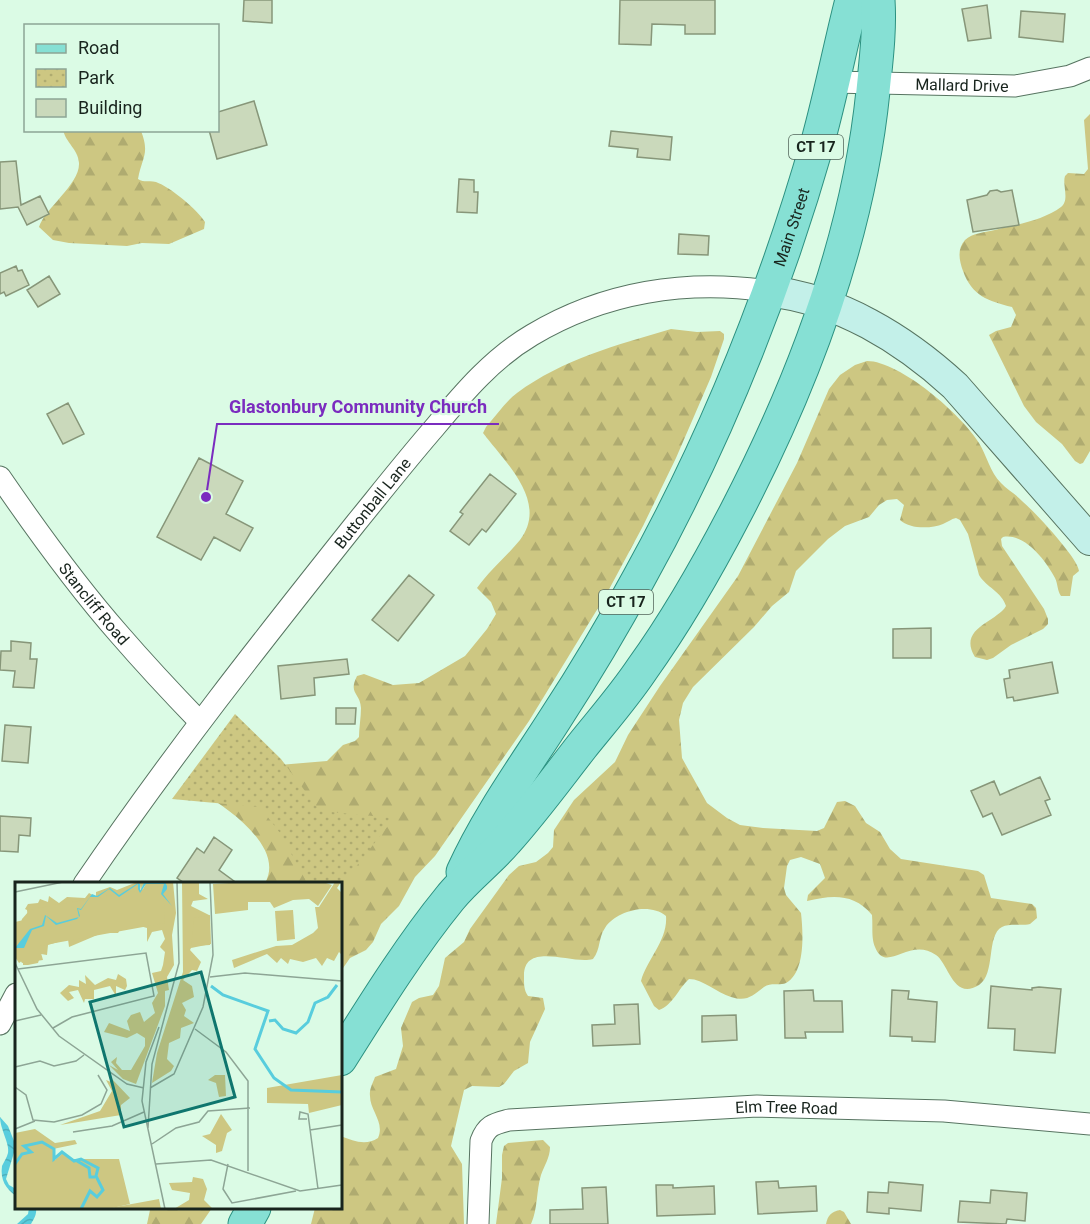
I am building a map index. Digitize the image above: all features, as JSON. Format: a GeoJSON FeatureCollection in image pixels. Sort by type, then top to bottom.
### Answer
{"type":"FeatureCollection","features":[{"type":"Feature","properties":{"kind":"main road","name":"Main Street"},"geometry":{"type":"LineString","coordinates":[[768,291],[814,152],[852,0]]}},
{"type":"Feature","properties":{"kind":"main road","name":"CT 17"},"geometry":{"type":"LineString","coordinates":[[342,1056],[452,896],[504,844],[528,816],[641,671],[684,606],[752,482],[778,425],[825,306],[846,239],[865,151],[874,84],[878,0]]}},
{"type":"Feature","properties":{"kind":"main road","name":"CT 17"},"geometry":{"type":"LineString","coordinates":[[452,896],[471,854],[498,806],[584,673],[646,567],[704,449],[768,291]]}},
{"type":"Feature","properties":{"kind":"main road"},"geometry":{"type":"LineString","coordinates":[[768,291],[804,298],[859,319],[885,333],[933,366],[955,386],[1090,540]]}},
{"type":"Feature","properties":{"kind":"main road"},"geometry":{"type":"LineString","coordinates":[[245,1224],[253,1209]]}},
{"type":"Feature","properties":{"kind":"street","name":"Mallard Drive"},"geometry":{"type":"LineString","coordinates":[[832,82],[1015,86],[1070,76],[1090,68]]}},
{"type":"Feature","properties":{"kind":"street","name":"Buttonball Lane"},"geometry":{"type":"LineString","coordinates":[[85,882],[138,805],[200,722],[411,455],[469,386],[497,360],[530,336],[560,320],[598,304],[628,296],[687,286],[736,287],[768,291]]}},
{"type":"Feature","properties":{"kind":"street","name":"Stancliff Road"},"geometry":{"type":"LineString","coordinates":[[0,477],[45,541],[91,600],[139,657],[200,722]]}},
{"type":"Feature","properties":{"kind":"street"},"geometry":{"type":"LineString","coordinates":[[0,1024],[15,996]]}},
{"type":"Feature","properties":{"kind":"street","name":"Elm Tree Road"},"geometry":{"type":"LineString","coordinates":[[478,1224],[481,1141],[485,1130],[509,1120],[757,1106],[944,1111],[1090,1124]]}},
{"type":"Feature","properties":{"kind":"green space"},"geometry":{"type":"Polygon","coordinates":[[[1090,114],[1090,451],[1080,464],[1062,444],[1036,422],[1024,406],[989,335],[1011,327],[1016,315],[1012,307],[988,300],[976,292],[967,279],[960,255],[962,243],[971,236],[1030,222],[1054,212],[1064,204],[1065,176],[1068,173],[1084,174],[1088,169],[1084,120],[1090,114]]]}},
{"type":"Feature","properties":{"kind":"green space"},"geometry":{"type":"Polygon","coordinates":[[[64,132],[141,132],[145,150],[138,179],[156,182],[176,193],[205,222],[204,229],[169,244],[142,243],[127,246],[53,240],[39,227],[78,171],[78,158],[64,132]]]}},
{"type":"Feature","properties":{"kind":"green space"},"geometry":{"type":"Polygon","coordinates":[[[671,329],[697,332],[720,331],[724,334],[711,377],[676,458],[606,595],[529,721],[435,856],[415,877],[399,906],[381,924],[373,942],[366,950],[350,958],[342,970],[342,882],[265,882],[269,870],[267,856],[261,843],[240,820],[204,794],[279,765],[327,761],[343,745],[355,741],[359,737],[361,711],[354,690],[357,676],[364,674],[393,685],[419,683],[465,656],[496,614],[491,602],[477,588],[520,540],[528,526],[530,511],[521,483],[483,433],[486,427],[513,397],[535,381],[591,354],[671,329]]]}},
{"type":"Feature","properties":{"kind":"green space"},"geometry":{"type":"Polygon","coordinates":[[[867,361],[881,363],[896,370],[929,392],[959,418],[979,443],[997,479],[1045,524],[1077,565],[1079,571],[1073,576],[1070,596],[1061,596],[1051,571],[1034,550],[1019,539],[1003,537],[1002,546],[1044,609],[1048,624],[993,658],[987,660],[975,657],[971,639],[975,632],[1006,606],[1001,597],[979,575],[968,534],[960,520],[956,518],[932,527],[904,523],[900,520],[904,505],[897,499],[887,500],[879,505],[869,517],[845,526],[828,539],[796,571],[789,592],[772,606],[693,687],[683,703],[679,720],[682,758],[707,803],[740,825],[817,831],[824,828],[837,802],[845,801],[855,806],[866,823],[880,832],[890,849],[901,859],[978,871],[984,875],[991,898],[1032,904],[1036,908],[1037,918],[1030,924],[1005,926],[997,931],[988,972],[984,980],[970,989],[963,988],[957,985],[941,960],[926,950],[917,950],[892,957],[880,955],[873,940],[872,915],[858,903],[850,899],[834,897],[807,901],[808,895],[825,878],[820,864],[801,857],[790,860],[784,888],[786,895],[801,913],[802,921],[802,951],[797,970],[792,978],[786,983],[772,984],[741,999],[726,995],[700,981],[689,979],[668,1004],[659,1010],[654,1006],[641,981],[661,941],[666,916],[659,912],[642,909],[625,913],[605,928],[593,959],[540,957],[531,959],[526,966],[524,985],[526,992],[528,996],[543,998],[545,1009],[530,1042],[528,1063],[514,1071],[499,1087],[472,1086],[464,1090],[451,1146],[462,1164],[464,1224],[311,1224],[315,1209],[342,1209],[342,1136],[364,1142],[378,1138],[380,1127],[371,1101],[371,1088],[375,1077],[396,1069],[403,1046],[401,1028],[412,1002],[433,995],[439,986],[445,958],[464,942],[470,929],[509,875],[519,866],[536,862],[548,853],[553,847],[554,830],[574,800],[615,762],[628,735],[660,686],[738,576],[797,463],[829,389],[840,375],[855,365],[867,361]]]}},
{"type":"Feature","properties":{"kind":"green space"},"geometry":{"type":"Polygon","coordinates":[[[235,714],[281,759],[320,811],[394,818],[342,885],[342,882],[306,882],[280,833],[260,807],[172,799],[235,714]]]}},
{"type":"Feature","properties":{"kind":"green space"},"geometry":{"type":"Polygon","coordinates":[[[543,1140],[550,1147],[550,1151],[541,1175],[531,1224],[496,1224],[504,1146],[508,1143],[543,1140]]]}},
{"type":"Feature","properties":{"kind":"green space"},"geometry":{"type":"Polygon","coordinates":[[[211,1209],[201,1224],[147,1224],[150,1210],[211,1209]]]}},
{"type":"Feature","properties":{"kind":"green space"},"geometry":{"type":"Polygon","coordinates":[[[840,1210],[844,1212],[851,1224],[826,1224],[830,1214],[840,1210]]]}},
{"type":"Feature","properties":{"kind":"water"},"geometry":{"type":"Polygon","coordinates":[[[0,1117],[8,1126],[15,1144],[6,1179],[9,1185],[15,1188],[15,1195],[9,1190],[2,1176],[2,1166],[8,1155],[8,1149],[0,1117]]]}},
{"type":"Feature","properties":{"kind":"water"},"geometry":{"type":"Polygon","coordinates":[[[29,1209],[36,1209],[31,1224],[17,1224],[28,1214],[29,1209]]]}},
{"type":"Feature","properties":{"kind":"building"},"geometry":{"type":"Polygon","coordinates":[[[244,0],[272,0],[272,23],[243,21],[244,0]]]}},
{"type":"Feature","properties":{"kind":"building"},"geometry":{"type":"Polygon","coordinates":[[[620,0],[715,0],[715,34],[685,34],[685,25],[652,24],[651,45],[619,44],[620,0]]]}},
{"type":"Feature","properties":{"kind":"building"},"geometry":{"type":"Polygon","coordinates":[[[987,5],[991,38],[968,41],[962,9],[987,5]]]}},
{"type":"Feature","properties":{"kind":"building"},"geometry":{"type":"Polygon","coordinates":[[[1021,11],[1065,14],[1063,42],[1019,37],[1021,11]]]}},
{"type":"Feature","properties":{"kind":"building"},"geometry":{"type":"Polygon","coordinates":[[[254,101],[267,145],[217,159],[210,132],[219,132],[219,112],[254,101]]]}},
{"type":"Feature","properties":{"kind":"building"},"geometry":{"type":"Polygon","coordinates":[[[611,131],[672,137],[670,160],[637,157],[638,149],[609,146],[611,131]]]}},
{"type":"Feature","properties":{"kind":"building"},"geometry":{"type":"Polygon","coordinates":[[[16,161],[21,205],[40,196],[49,214],[27,225],[18,207],[0,209],[0,162],[16,161]]]}},
{"type":"Feature","properties":{"kind":"building"},"geometry":{"type":"Polygon","coordinates":[[[459,179],[474,180],[474,192],[478,192],[477,213],[457,212],[459,179]]]}},
{"type":"Feature","properties":{"kind":"building"},"geometry":{"type":"Polygon","coordinates":[[[997,190],[1001,192],[1012,190],[1019,225],[973,232],[967,200],[997,190]]]}},
{"type":"Feature","properties":{"kind":"building"},"geometry":{"type":"Polygon","coordinates":[[[679,234],[709,236],[708,255],[678,254],[679,234]]]}},
{"type":"Feature","properties":{"kind":"building"},"geometry":{"type":"Polygon","coordinates":[[[16,266],[18,271],[22,270],[29,285],[6,296],[4,292],[0,294],[0,273],[16,266]]]}},
{"type":"Feature","properties":{"kind":"building"},"geometry":{"type":"Polygon","coordinates":[[[49,276],[60,294],[38,307],[27,290],[49,276]]]}},
{"type":"Feature","properties":{"kind":"building"},"geometry":{"type":"Polygon","coordinates":[[[68,403],[84,434],[63,444],[47,414],[68,403]]]}},
{"type":"Feature","properties":{"kind":"building"},"geometry":{"type":"Polygon","coordinates":[[[199,458],[243,481],[226,514],[253,528],[240,551],[214,537],[201,560],[157,537],[199,458]]]}},
{"type":"Feature","properties":{"kind":"building"},"geometry":{"type":"Polygon","coordinates":[[[490,474],[516,494],[486,532],[482,529],[469,545],[450,531],[463,514],[460,512],[490,474]]]}},
{"type":"Feature","properties":{"kind":"building"},"geometry":{"type":"Polygon","coordinates":[[[409,575],[434,595],[398,641],[372,620],[409,575]]]}},
{"type":"Feature","properties":{"kind":"building"},"geometry":{"type":"Polygon","coordinates":[[[931,628],[931,658],[893,658],[893,629],[931,628]]]}},
{"type":"Feature","properties":{"kind":"building"},"geometry":{"type":"Polygon","coordinates":[[[11,641],[31,643],[30,659],[37,659],[34,688],[13,687],[15,671],[0,670],[1,651],[11,651],[11,641]]]}},
{"type":"Feature","properties":{"kind":"building"},"geometry":{"type":"Polygon","coordinates":[[[347,659],[349,674],[314,678],[315,695],[281,699],[278,666],[347,659]]]}},
{"type":"Feature","properties":{"kind":"building"},"geometry":{"type":"Polygon","coordinates":[[[1052,662],[1058,693],[1014,701],[1013,697],[1007,698],[1004,679],[1010,678],[1009,670],[1052,662]]]}},
{"type":"Feature","properties":{"kind":"building"},"geometry":{"type":"Polygon","coordinates":[[[336,708],[356,708],[355,724],[336,724],[336,708]]]}},
{"type":"Feature","properties":{"kind":"building"},"geometry":{"type":"Polygon","coordinates":[[[5,725],[31,727],[28,763],[2,761],[5,725]]]}},
{"type":"Feature","properties":{"kind":"building"},"geometry":{"type":"Polygon","coordinates":[[[1040,777],[1050,799],[1045,801],[1051,815],[1002,835],[992,813],[983,817],[971,791],[994,781],[1000,795],[1040,777]]]}},
{"type":"Feature","properties":{"kind":"building"},"geometry":{"type":"Polygon","coordinates":[[[0,816],[31,818],[30,836],[19,835],[18,852],[0,851],[0,816]]]}},
{"type":"Feature","properties":{"kind":"building"},"geometry":{"type":"Polygon","coordinates":[[[214,837],[232,850],[219,870],[235,882],[183,882],[177,878],[197,848],[204,853],[214,837]]]}},
{"type":"Feature","properties":{"kind":"building"},"geometry":{"type":"Polygon","coordinates":[[[991,986],[1032,990],[1032,988],[1039,987],[1061,989],[1055,1053],[1014,1050],[1015,1029],[988,1028],[991,986]]]}},
{"type":"Feature","properties":{"kind":"building"},"geometry":{"type":"Polygon","coordinates":[[[813,990],[814,1001],[842,1001],[843,1032],[805,1032],[806,1038],[785,1038],[784,991],[813,990]]]}},
{"type":"Feature","properties":{"kind":"building"},"geometry":{"type":"Polygon","coordinates":[[[892,990],[909,991],[908,999],[937,1002],[935,1042],[912,1041],[912,1037],[890,1036],[892,990]]]}},
{"type":"Feature","properties":{"kind":"building"},"geometry":{"type":"Polygon","coordinates":[[[638,1004],[640,1044],[593,1046],[592,1025],[615,1024],[614,1005],[638,1004]]]}},
{"type":"Feature","properties":{"kind":"building"},"geometry":{"type":"Polygon","coordinates":[[[736,1015],[737,1040],[702,1042],[702,1016],[736,1015]]]}},
{"type":"Feature","properties":{"kind":"building"},"geometry":{"type":"Polygon","coordinates":[[[778,1181],[779,1188],[816,1186],[817,1211],[758,1214],[756,1182],[778,1181]]]}},
{"type":"Feature","properties":{"kind":"building"},"geometry":{"type":"Polygon","coordinates":[[[889,1182],[923,1185],[921,1211],[889,1208],[889,1214],[867,1212],[868,1192],[888,1193],[889,1182]]]}},
{"type":"Feature","properties":{"kind":"building"},"geometry":{"type":"Polygon","coordinates":[[[656,1185],[673,1185],[673,1188],[714,1186],[715,1214],[657,1216],[656,1185]]]}},
{"type":"Feature","properties":{"kind":"building"},"geometry":{"type":"Polygon","coordinates":[[[606,1187],[608,1224],[550,1224],[550,1210],[583,1209],[582,1188],[606,1187]]]}},
{"type":"Feature","properties":{"kind":"building"},"geometry":{"type":"Polygon","coordinates":[[[991,1190],[1027,1193],[1025,1221],[1007,1219],[1006,1224],[958,1222],[960,1201],[990,1203],[991,1190]]]}},
{"type":"Feature","properties":{"kind":"place","name":"Glastonbury Community Church"},"geometry":{"type":"Point","coordinates":[206,497]}}]}
